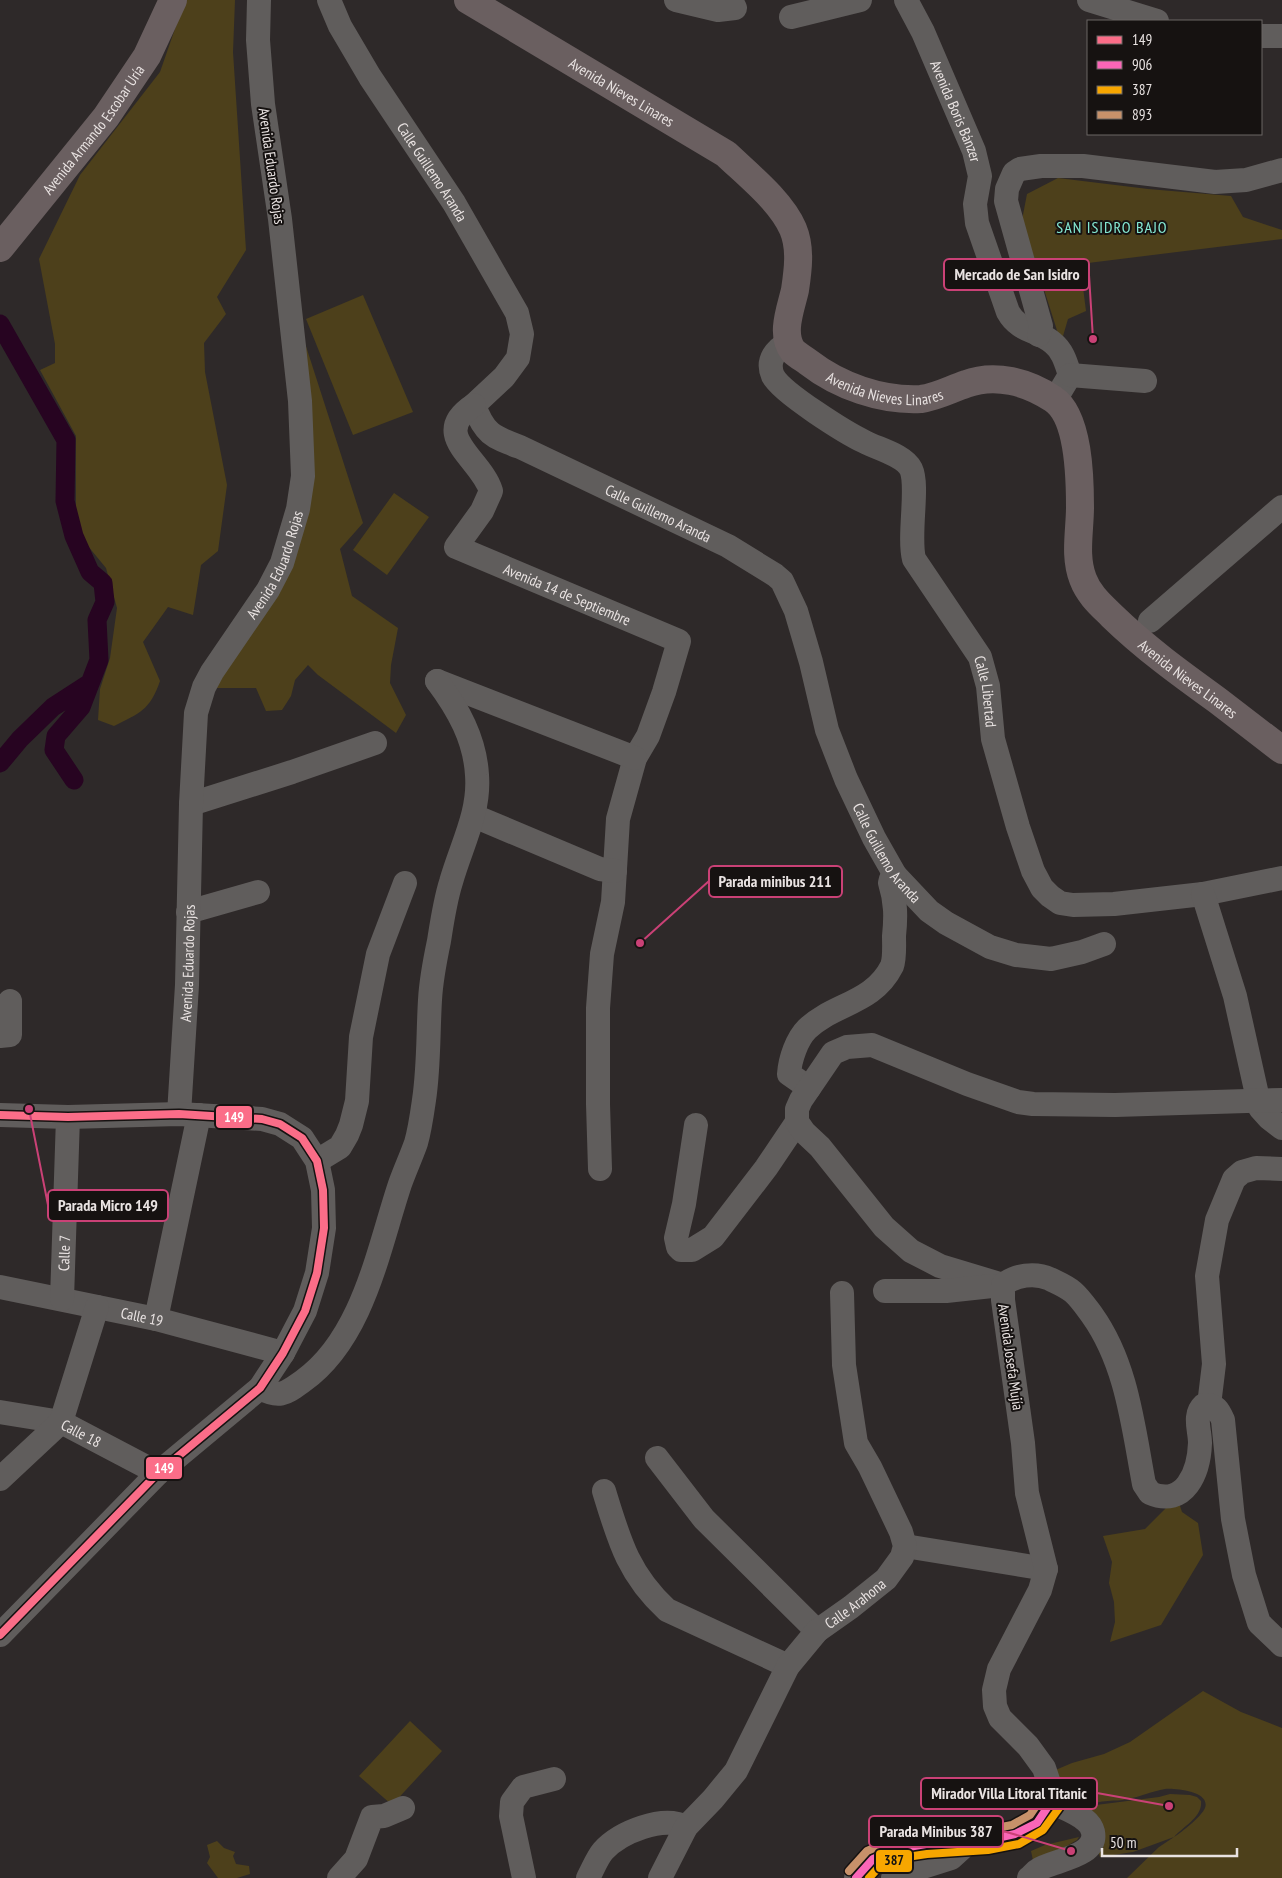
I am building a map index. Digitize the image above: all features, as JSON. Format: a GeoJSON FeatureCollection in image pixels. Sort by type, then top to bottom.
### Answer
{"type":"FeatureCollection","features":[{"type":"Feature","properties":{"kind":"main road","name":"Avenida Armando Escobar Uría"},"geometry":{"type":"LineString","coordinates":[[0,248],[106,116],[147,56],[173,0]]}},
{"type":"Feature","properties":{"kind":"main road","name":"Avenida Nieves Linares"},"geometry":{"type":"LineString","coordinates":[[468,0],[726,154],[758,184],[785,214],[794,230],[799,250],[795,288],[787,327],[789,342],[794,351],[823,374],[847,385],[892,398],[922,399],[944,393],[969,382],[999,378],[1027,386],[1055,400],[1069,420],[1076,445],[1079,466],[1080,508],[1077,551],[1082,578],[1091,595],[1149,651],[1258,730],[1282,750]]}},
{"type":"Feature","properties":{"kind":"street","name":"Avenida Eduardo Rojas"},"geometry":{"type":"LineString","coordinates":[[156,1320],[189,1115],[188,912],[196,713],[204,688],[224,653],[268,590],[282,562],[298,509],[303,476],[298,382],[280,219],[263,104],[258,40],[259,0]]}},
{"type":"Feature","properties":{"kind":"street","name":"Calle Guillemo Aranda"},"geometry":{"type":"LineString","coordinates":[[329,0],[340,26],[370,77],[454,203],[517,313],[522,334],[518,358],[504,377],[474,405],[488,432],[497,439],[520,447],[728,546],[782,581],[796,611],[811,662],[827,730],[846,779],[874,838],[895,875],[929,911],[946,923],[990,947],[1016,955],[1052,959],[1082,952],[1104,944]]}},
{"type":"Feature","properties":{"kind":"street"},"geometry":{"type":"LineString","coordinates":[[676,0],[718,10],[733,4]]}},
{"type":"Feature","properties":{"kind":"street"},"geometry":{"type":"LineString","coordinates":[[791,17],[860,0]]}},
{"type":"Feature","properties":{"kind":"street","name":"Avenida Boris Bánzer"},"geometry":{"type":"LineString","coordinates":[[906,0],[923,32],[974,150],[980,176],[975,204],[977,223],[1008,312],[1016,324],[1053,343],[1063,355],[1070,375]]}},
{"type":"Feature","properties":{"kind":"street"},"geometry":{"type":"LineString","coordinates":[[1089,0],[1154,20]]}},
{"type":"Feature","properties":{"kind":"street"},"geometry":{"type":"LineString","coordinates":[[1262,36],[1282,36]]}},
{"type":"Feature","properties":{"kind":"street"},"geometry":{"type":"LineString","coordinates":[[1039,335],[1041,326],[1006,201],[1010,180],[1014,173],[1020,169],[1041,166],[1083,166],[1215,182],[1246,180],[1282,170]]}},
{"type":"Feature","properties":{"kind":"street","name":"Calle Libertad"},"geometry":{"type":"LineString","coordinates":[[789,342],[777,349],[772,357],[772,371],[780,385],[815,411],[865,442],[899,457],[911,468],[914,486],[911,547],[914,559],[980,657],[988,686],[996,748],[1032,871],[1042,888],[1060,903],[1073,905],[1114,904],[1203,894],[1282,878]]}},
{"type":"Feature","properties":{"kind":"street"},"geometry":{"type":"LineString","coordinates":[[1055,400],[1070,375],[1145,381]]}},
{"type":"Feature","properties":{"kind":"street","name":"Avenida 14 de Septiembre"},"geometry":{"type":"LineString","coordinates":[[474,405],[463,412],[457,421],[455,436],[458,443],[481,471],[491,491],[482,511],[456,547],[679,641],[664,692],[648,736],[635,758]]}},
{"type":"Feature","properties":{"kind":"street"},"geometry":{"type":"LineString","coordinates":[[1150,621],[1282,507]]}},
{"type":"Feature","properties":{"kind":"street"},"geometry":{"type":"LineString","coordinates":[[260,1388],[270,1394],[287,1392],[312,1374],[342,1341],[359,1308],[400,1183],[416,1142],[424,1098],[430,997],[439,941],[451,883],[474,816],[478,776],[474,748],[452,700],[437,681],[635,758],[618,819],[613,902],[602,954],[598,1008],[600,1169]]}},
{"type":"Feature","properties":{"kind":"street"},"geometry":{"type":"LineString","coordinates":[[191,804],[375,743]]}},
{"type":"Feature","properties":{"kind":"street"},"geometry":{"type":"LineString","coordinates":[[474,816],[600,868],[615,871]]}},
{"type":"Feature","properties":{"kind":"street"},"geometry":{"type":"LineString","coordinates":[[809,1088],[789,1074],[789,1065],[803,1034],[822,1019],[867,994],[880,983],[893,964],[897,914],[890,883],[895,875]]}},
{"type":"Feature","properties":{"kind":"street"},"geometry":{"type":"LineString","coordinates":[[317,1161],[340,1147],[348,1135],[357,1101],[361,1037],[378,954],[405,883]]}},
{"type":"Feature","properties":{"kind":"street"},"geometry":{"type":"LineString","coordinates":[[188,912],[258,892]]}},
{"type":"Feature","properties":{"kind":"street"},"geometry":{"type":"LineString","coordinates":[[1203,894],[1270,1099]]}},
{"type":"Feature","properties":{"kind":"street"},"geometry":{"type":"LineString","coordinates":[[0,1036],[10,1035],[10,1001]]}},
{"type":"Feature","properties":{"kind":"street"},"geometry":{"type":"LineString","coordinates":[[696,1125],[684,1204],[676,1238],[678,1247],[685,1250],[692,1250],[713,1237],[766,1168],[797,1122],[797,1109],[833,1053],[847,1047],[872,1045],[966,1084],[1018,1102],[1033,1104],[1114,1105],[1270,1099]]}},
{"type":"Feature","properties":{"kind":"street"},"geometry":{"type":"LineString","coordinates":[[1270,1099],[1260,1108],[1282,1128]]}},
{"type":"Feature","properties":{"kind":"street"},"geometry":{"type":"LineString","coordinates":[[0,1115],[68,1117],[189,1115],[262,1119],[280,1124],[302,1138],[317,1161],[323,1190],[324,1228],[317,1273],[304,1311],[283,1353],[260,1388],[158,1473],[0,1635]]}},
{"type":"Feature","properties":{"kind":"street","name":"Calle 7"},"geometry":{"type":"LineString","coordinates":[[62,1299],[68,1117]]}},
{"type":"Feature","properties":{"kind":"street"},"geometry":{"type":"LineString","coordinates":[[797,1122],[804,1132],[820,1147],[884,1227],[911,1251],[940,1266],[1003,1285]]}},
{"type":"Feature","properties":{"kind":"street"},"geometry":{"type":"LineString","coordinates":[[1282,1169],[1256,1168],[1242,1172],[1234,1179],[1217,1220],[1207,1276],[1214,1364],[1209,1405],[1219,1410],[1223,1420],[1233,1519],[1247,1585],[1259,1624],[1282,1644]]}},
{"type":"Feature","properties":{"kind":"street","name":"Avenida Josefa Mujía"},"geometry":{"type":"LineString","coordinates":[[1046,1569],[1026,1494],[1023,1443],[1003,1300],[1003,1285],[1011,1278],[1027,1275],[1045,1276],[1074,1293],[1094,1318],[1114,1353],[1123,1380],[1144,1484],[1150,1493],[1167,1498],[1175,1496],[1187,1487],[1194,1470],[1200,1444],[1198,1414],[1204,1405],[1209,1405]]}},
{"type":"Feature","properties":{"kind":"street"},"geometry":{"type":"LineString","coordinates":[[885,1291],[946,1291],[1003,1285]]}},
{"type":"Feature","properties":{"kind":"street","name":"Calle 19"},"geometry":{"type":"LineString","coordinates":[[0,1287],[156,1320],[283,1353]]}},
{"type":"Feature","properties":{"kind":"street"},"geometry":{"type":"LineString","coordinates":[[842,1293],[844,1365],[856,1443],[888,1502],[905,1546],[1046,1569],[1040,1590],[998,1669],[994,1690],[995,1706],[1000,1718],[1028,1746],[1044,1768],[1050,1786],[1048,1810],[1029,1829],[1016,1834],[962,1842],[904,1846],[877,1855],[861,1868],[856,1878]]}},
{"type":"Feature","properties":{"kind":"street"},"geometry":{"type":"LineString","coordinates":[[0,1479],[61,1422],[96,1307]]}},
{"type":"Feature","properties":{"kind":"street","name":"Calle 18"},"geometry":{"type":"LineString","coordinates":[[0,1412],[61,1422],[158,1473]]}},
{"type":"Feature","properties":{"kind":"street"},"geometry":{"type":"LineString","coordinates":[[657,1458],[704,1519],[817,1631]]}},
{"type":"Feature","properties":{"kind":"street"},"geometry":{"type":"LineString","coordinates":[[604,1491],[620,1545],[638,1577],[666,1610],[788,1666]]}},
{"type":"Feature","properties":{"kind":"street","name":"Calle Arahona"},"geometry":{"type":"LineString","coordinates":[[660,1878],[686,1827],[736,1771],[788,1666],[817,1631],[886,1579],[902,1557],[905,1546]]}},
{"type":"Feature","properties":{"kind":"street"},"geometry":{"type":"LineString","coordinates":[[524,1878],[511,1816],[512,1802],[524,1787],[554,1778]]}},
{"type":"Feature","properties":{"kind":"street"},"geometry":{"type":"LineString","coordinates":[[1029,1878],[1038,1870],[1084,1851],[1092,1844],[1094,1838],[1092,1828],[1085,1819],[1050,1802]]}},
{"type":"Feature","properties":{"kind":"street"},"geometry":{"type":"LineString","coordinates":[[338,1878],[356,1858],[372,1817],[384,1816],[403,1808]]}},
{"type":"Feature","properties":{"kind":"street"},"geometry":{"type":"LineString","coordinates":[[588,1878],[603,1851],[627,1833],[651,1825],[665,1823],[686,1827]]}},
{"type":"Feature","properties":{"kind":"street"},"geometry":{"type":"LineString","coordinates":[[893,1878],[951,1858],[962,1848],[962,1842]]}},
{"type":"Feature","properties":{"kind":"shaded area"},"geometry":{"type":"Polygon","coordinates":[[[185,0],[235,0],[233,52],[246,250],[217,297],[226,314],[204,343],[205,372],[227,485],[218,551],[201,565],[193,615],[168,607],[143,642],[160,681],[148,705],[143,710],[114,726],[98,720],[100,689],[110,658],[117,608],[106,568],[83,540],[76,512],[76,436],[40,370],[55,363],[55,344],[39,259],[80,175],[160,72],[185,0]]]}},
{"type":"Feature","properties":{"kind":"shaded area"},"geometry":{"type":"Polygon","coordinates":[[[1058,178],[1148,189],[1231,196],[1243,217],[1282,230],[1282,239],[1080,264],[1086,311],[1068,319],[1061,343],[1022,220],[1027,194],[1058,178]]]}},
{"type":"Feature","properties":{"kind":"shaded area"},"geometry":{"type":"Polygon","coordinates":[[[283,275],[363,523],[340,549],[352,596],[398,628],[391,665],[390,683],[406,715],[396,733],[318,675],[308,665],[295,680],[291,696],[282,710],[266,711],[256,688],[210,688],[296,507],[283,275]]]}},
{"type":"Feature","properties":{"kind":"shaded area"},"geometry":{"type":"Polygon","coordinates":[[[363,295],[413,412],[353,435],[306,319],[363,295]]]}},
{"type":"Feature","properties":{"kind":"shaded area"},"geometry":{"type":"Polygon","coordinates":[[[394,493],[429,517],[387,575],[353,550],[394,493]]]}},
{"type":"Feature","properties":{"kind":"shaded area"},"geometry":{"type":"Polygon","coordinates":[[[1177,1497],[1182,1512],[1198,1523],[1203,1555],[1161,1625],[1110,1642],[1115,1622],[1114,1602],[1109,1583],[1112,1562],[1103,1536],[1145,1529],[1177,1497]]]}},
{"type":"Feature","properties":{"kind":"shaded area"},"geometry":{"type":"Polygon","coordinates":[[[1203,1691],[1241,1712],[1282,1728],[1282,1878],[1127,1878],[1159,1847],[1196,1820],[1205,1808],[1203,1798],[1197,1794],[1183,1790],[1165,1789],[1125,1800],[1102,1802],[1086,1806],[1065,1793],[1054,1797],[1039,1777],[1072,1763],[1104,1754],[1130,1742],[1203,1691]]]}},
{"type":"Feature","properties":{"kind":"shaded area"},"geometry":{"type":"Polygon","coordinates":[[[410,1721],[442,1751],[392,1805],[359,1776],[410,1721]]]}},
{"type":"Feature","properties":{"kind":"shaded area"},"geometry":{"type":"Polygon","coordinates":[[[1170,1794],[1197,1797],[1201,1801],[1199,1812],[1174,1837],[1133,1852],[1100,1857],[1084,1808],[1170,1794]]]}},
{"type":"Feature","properties":{"kind":"shaded area"},"geometry":{"type":"Polygon","coordinates":[[[1079,1837],[1034,1865],[1031,1851],[1045,1845],[1079,1837]]]}},
{"type":"Feature","properties":{"kind":"shaded area"},"geometry":{"type":"Polygon","coordinates":[[[217,1841],[224,1848],[235,1852],[233,1856],[236,1864],[249,1866],[250,1874],[237,1878],[218,1878],[207,1863],[210,1857],[207,1845],[217,1841]]]}},
{"type":"Feature","properties":{"kind":"waterway"},"geometry":{"type":"LineString","coordinates":[[0,324],[66,440],[65,501],[74,536],[90,572],[103,583],[105,602],[97,620],[99,660],[81,707],[56,736],[54,750],[74,780]]}},
{"type":"Feature","properties":{"kind":"waterway"},"geometry":{"type":"LineString","coordinates":[[0,763],[20,739],[53,707],[90,683]]}},
{"type":"Feature","properties":{"kind":"transit line","name":"149"},"geometry":{"type":"LineString","coordinates":[[0,1115],[68,1117],[179,1114],[262,1119],[280,1124],[302,1138],[317,1161],[323,1190],[324,1228],[317,1273],[305,1311],[283,1353],[260,1388],[158,1473],[0,1635]]}},
{"type":"Feature","properties":{"kind":"transit line","name":"893"},"geometry":{"type":"LineString","coordinates":[[849,1871],[867,1851],[895,1839],[926,1834],[986,1830],[1012,1825],[1030,1815],[1043,1796]]}},
{"type":"Feature","properties":{"kind":"transit line","name":"906"},"geometry":{"type":"LineString","coordinates":[[856,1878],[873,1859],[897,1849],[926,1844],[988,1840],[1015,1834],[1037,1823],[1051,1802]]}},
{"type":"Feature","properties":{"kind":"transit line","name":"387"},"geometry":{"type":"LineString","coordinates":[[869,1878],[879,1867],[900,1858],[927,1854],[988,1850],[1019,1844],[1043,1830],[1059,1808]]}},
{"type":"Feature","properties":{"kind":"place","name":"Mercado de San Isidro"},"geometry":{"type":"Point","coordinates":[1093,339]}},
{"type":"Feature","properties":{"kind":"place","name":"Parada minibus 211"},"geometry":{"type":"Point","coordinates":[640,943]}},
{"type":"Feature","properties":{"kind":"place","name":"Parada Micro 149"},"geometry":{"type":"Point","coordinates":[29,1109]}},
{"type":"Feature","properties":{"kind":"place","name":"Mirador Villa Litoral Titanic"},"geometry":{"type":"Point","coordinates":[1169,1806]}},
{"type":"Feature","properties":{"kind":"place","name":"Parada Minibus 387"},"geometry":{"type":"Point","coordinates":[1071,1851]}},
{"type":"Feature","properties":{"kind":"district","name":"SAN ISIDRO BAJO"},"geometry":{"type":"Point","coordinates":[1112,227]}}]}
